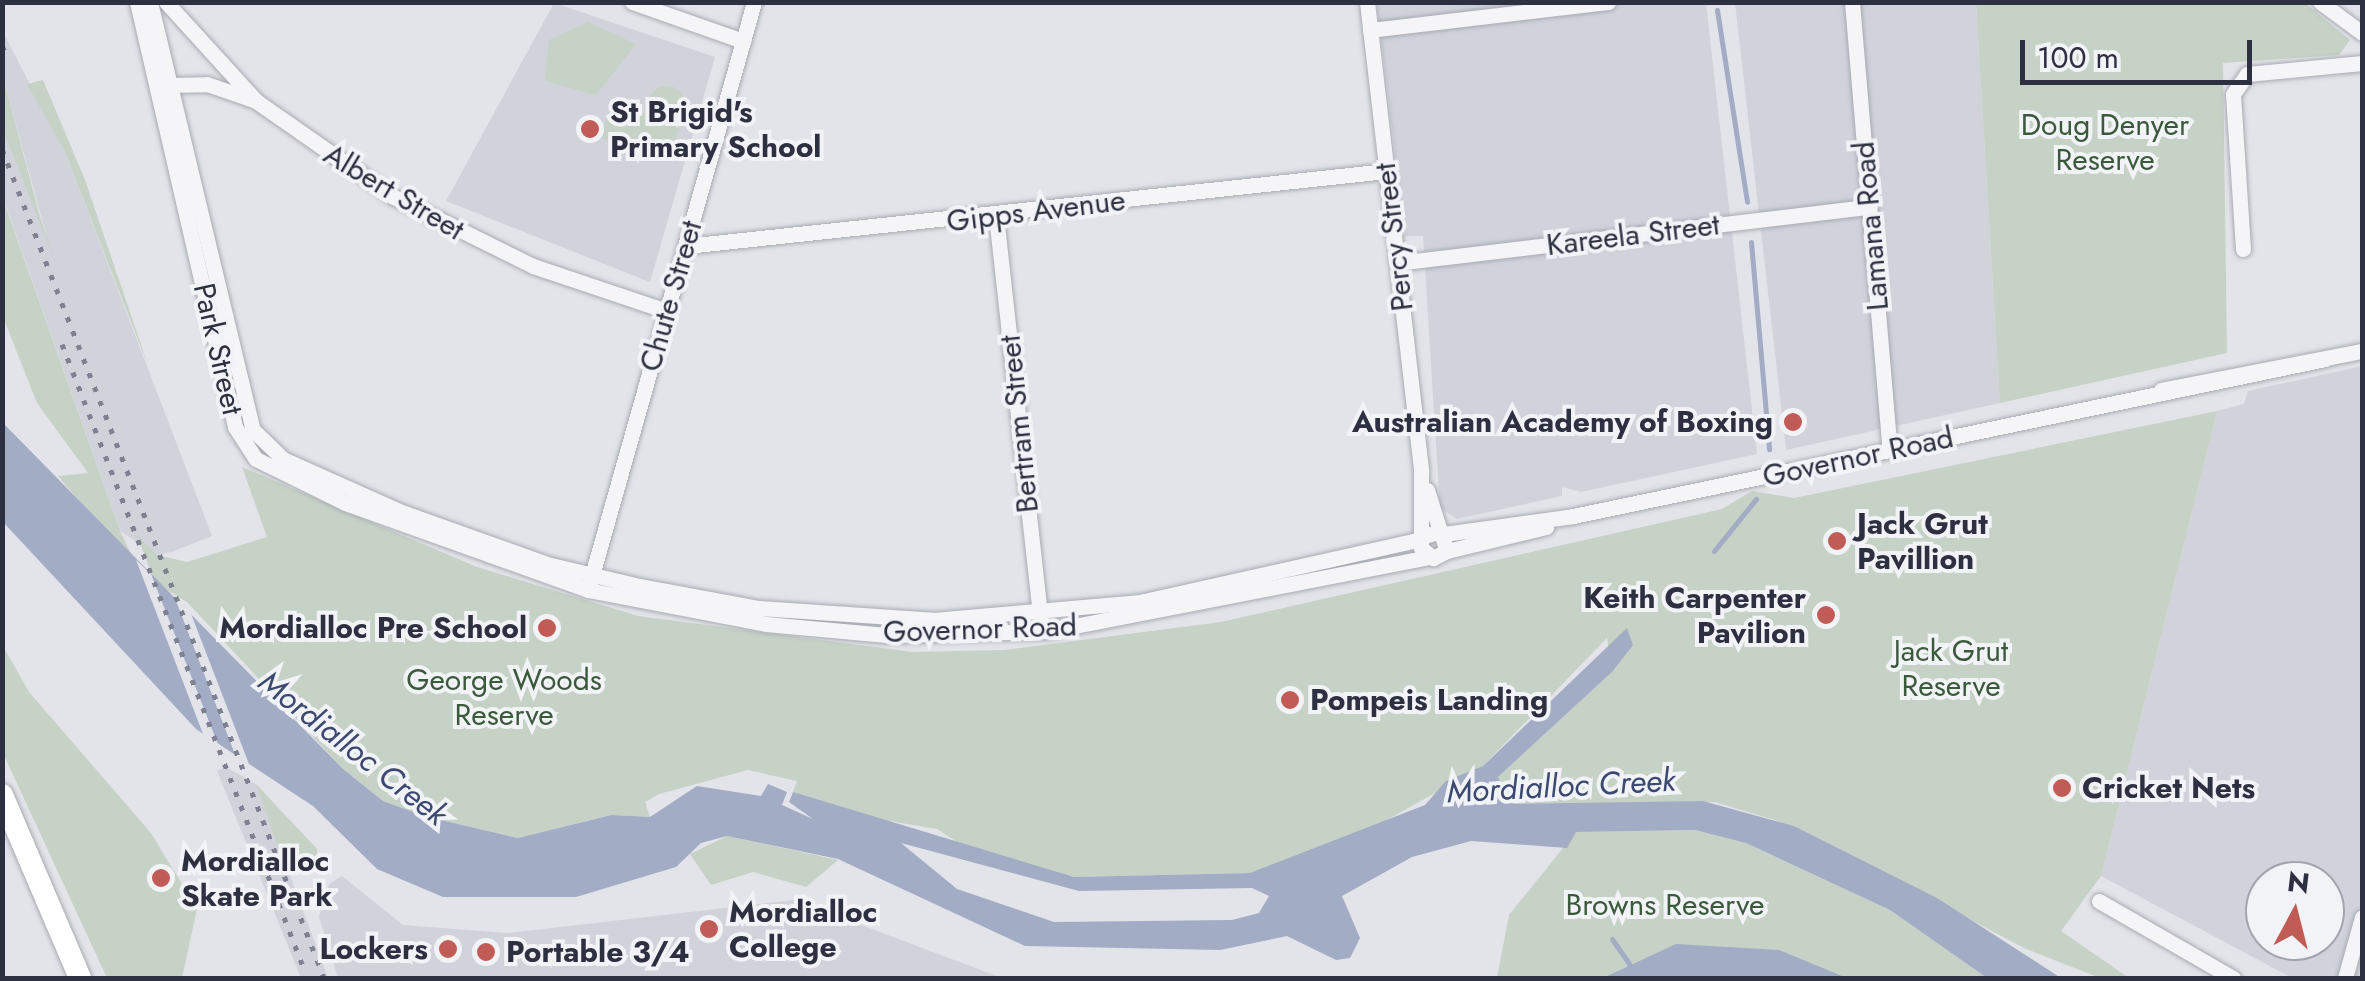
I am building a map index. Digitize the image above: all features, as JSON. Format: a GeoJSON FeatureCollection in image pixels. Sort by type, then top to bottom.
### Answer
{"type":"FeatureCollection","features":[{"type":"Feature","properties":{"kind":"highway"},"geometry":{"type":"LineString","coordinates":[[2,795],[80,978]]}},
{"type":"Feature","properties":{"kind":"street","name":"Park Street"},"geometry":{"type":"LineString","coordinates":[[137,2],[166,85]]}},
{"type":"Feature","properties":{"kind":"street","name":"Park Street"},"geometry":{"type":"LineString","coordinates":[[150,2],[230,411],[256,459],[455,548],[590,583]]}},
{"type":"Feature","properties":{"kind":"street","name":"Albert Street"},"geometry":{"type":"LineString","coordinates":[[166,2],[256,101],[450,228],[667,311]]}},
{"type":"Feature","properties":{"kind":"street"},"geometry":{"type":"LineString","coordinates":[[632,2],[743,41]]}},
{"type":"Feature","properties":{"kind":"street","name":"Chute Street"},"geometry":{"type":"LineString","coordinates":[[590,583],[754,2]]}},
{"type":"Feature","properties":{"kind":"street","name":"Percy Street"},"geometry":{"type":"LineString","coordinates":[[1366,2],[1421,472],[1422,538]]}},
{"type":"Feature","properties":{"kind":"street"},"geometry":{"type":"LineString","coordinates":[[1370,30],[1608,2]]}},
{"type":"Feature","properties":{"kind":"street","name":"Lamana Road"},"geometry":{"type":"LineString","coordinates":[[1852,2],[1890,450]]}},
{"type":"Feature","properties":{"kind":"street"},"geometry":{"type":"LineString","coordinates":[[2320,2],[2362,33]]}},
{"type":"Feature","properties":{"kind":"street"},"geometry":{"type":"LineString","coordinates":[[2242,249],[2233,94],[2248,74],[2362,63]]}},
{"type":"Feature","properties":{"kind":"street"},"geometry":{"type":"LineString","coordinates":[[166,85],[256,101]]}},
{"type":"Feature","properties":{"kind":"street","name":"Gipps Avenue"},"geometry":{"type":"LineString","coordinates":[[686,246],[996,216],[1386,171]]}},
{"type":"Feature","properties":{"kind":"street","name":"Kareela Street"},"geometry":{"type":"LineString","coordinates":[[1397,263],[1870,207]]}},
{"type":"Feature","properties":{"kind":"street","name":"Bertram Street"},"geometry":{"type":"LineString","coordinates":[[996,216],[1042,632]]}},
{"type":"Feature","properties":{"kind":"street","name":"Governor Road"},"geometry":{"type":"LineString","coordinates":[[590,583],[808,628],[1042,632],[1430,558],[1573,516],[2362,351]]}},
{"type":"Feature","properties":{"kind":"street","name":"Percy Street"},"geometry":{"type":"LineString","coordinates":[[1421,472],[1447,551]]}},
{"type":"Feature","properties":{"kind":"street","name":"Governor Road"},"geometry":{"type":"LineString","coordinates":[[590,583],[825,615],[1041,614],[1171,597],[1442,532],[1573,516]]}},
{"type":"Feature","properties":{"kind":"street"},"geometry":{"type":"LineString","coordinates":[[1422,538],[1430,558]]}},
{"type":"Feature","properties":{"kind":"street"},"geometry":{"type":"LineString","coordinates":[[2099,901],[2233,978]]}},
{"type":"Feature","properties":{"kind":"street"},"geometry":{"type":"LineString","coordinates":[[2345,978],[2362,917]]}},
{"type":"Feature","properties":{"kind":"shaded area","name":"St Brigid's Primary School"},"geometry":{"type":"Polygon","coordinates":[[[554,3],[715,57],[650,282],[446,201],[554,3]]]}},
{"type":"Feature","properties":{"kind":"shaded area"},"geometry":{"type":"Polygon","coordinates":[[[1377,3],[1706,3],[1757,454],[1581,492],[1562,487],[1562,496],[1457,519],[1440,508],[1423,236],[1405,236],[1377,3]]]}},
{"type":"Feature","properties":{"kind":"shaded area"},"geometry":{"type":"Polygon","coordinates":[[[1735,3],[1976,3],[2000,403],[1786,450],[1735,3]]]}},
{"type":"Feature","properties":{"kind":"shaded area"},"geometry":{"type":"Polygon","coordinates":[[[2,30],[65,152],[212,536],[171,552],[157,555],[120,531],[3,197],[3,130],[47,238],[3,77],[2,30]]]}},
{"type":"Feature","properties":{"kind":"shaded area"},"geometry":{"type":"Polygon","coordinates":[[[2362,366],[2362,978],[2292,978],[2260,961],[2345,961],[2345,861],[2245,861],[2245,953],[2101,876],[2217,411],[2244,404],[2248,391],[2362,366]]]}},
{"type":"Feature","properties":{"kind":"shaded area"},"geometry":{"type":"Polygon","coordinates":[[[226,767],[256,784],[328,978],[301,978],[217,771],[226,767]]]}},
{"type":"Feature","properties":{"kind":"shaded area","name":"Mordialloc College"},"geometry":{"type":"Polygon","coordinates":[[[342,876],[403,925],[508,933],[795,900],[1002,978],[338,978],[319,917],[329,884],[342,876]]]}},
{"type":"Feature","properties":{"kind":"green space","name":"Doug Denyer Reserve"},"geometry":{"type":"Polygon","coordinates":[[[1976,3],[2305,3],[2350,40],[2339,55],[2223,63],[2227,353],[2000,403],[1976,3]]]}},
{"type":"Feature","properties":{"kind":"green space"},"geometry":{"type":"Polygon","coordinates":[[[588,22],[636,44],[596,95],[545,81],[549,40],[588,22]]]}},
{"type":"Feature","properties":{"kind":"green space"},"geometry":{"type":"Polygon","coordinates":[[[3,77],[40,217],[55,261],[3,130],[3,77]]]}},
{"type":"Feature","properties":{"kind":"green space"},"geometry":{"type":"Polygon","coordinates":[[[43,80],[85,180],[149,368],[65,152],[27,84],[43,80]]]}},
{"type":"Feature","properties":{"kind":"green space"},"geometry":{"type":"Polygon","coordinates":[[[667,86],[679,92],[685,104],[679,116],[667,122],[655,116],[649,104],[655,92],[667,86]]]}},
{"type":"Feature","properties":{"kind":"green space"},"geometry":{"type":"Polygon","coordinates":[[[611,104],[680,124],[670,158],[601,138],[611,104]]]}},
{"type":"Feature","properties":{"kind":"green space"},"geometry":{"type":"Polygon","coordinates":[[[2,196],[120,531],[140,572],[58,476],[88,473],[37,403],[3,317],[2,196]]]}},
{"type":"Feature","properties":{"kind":"green space"},"geometry":{"type":"Polygon","coordinates":[[[2217,411],[2101,876],[2061,931],[2129,978],[2100,978],[2024,948],[1794,826],[1715,802],[1513,805],[1498,777],[1612,672],[1607,638],[1483,766],[1344,844],[1250,873],[1074,877],[977,855],[937,829],[859,816],[793,792],[797,781],[748,770],[659,794],[645,802],[650,817],[610,815],[518,838],[424,816],[383,801],[343,769],[187,602],[155,583],[137,535],[157,555],[187,562],[267,537],[242,467],[477,567],[638,616],[913,652],[1004,650],[1221,622],[1722,509],[1752,491],[1794,498],[2217,411]]]}},
{"type":"Feature","properties":{"kind":"green space"},"geometry":{"type":"Polygon","coordinates":[[[3,646],[29,692],[151,833],[197,909],[182,978],[107,978],[3,753],[3,646]]]}},
{"type":"Feature","properties":{"kind":"green space"},"geometry":{"type":"Polygon","coordinates":[[[256,784],[317,849],[317,872],[310,865],[287,872],[256,784]]]}},
{"type":"Feature","properties":{"kind":"green space","name":"Browns Reserve"},"geometry":{"type":"Polygon","coordinates":[[[1695,830],[1746,843],[1890,910],[1987,978],[1497,978],[1509,915],[1576,832],[1695,830]]]}},
{"type":"Feature","properties":{"kind":"green space"},"geometry":{"type":"Polygon","coordinates":[[[727,836],[838,860],[806,887],[753,872],[711,885],[690,854],[727,836]]]}},
{"type":"Feature","properties":{"kind":"water"},"geometry":{"type":"Polygon","coordinates":[[[3,423],[343,769],[383,801],[424,816],[518,838],[611,815],[650,817],[697,786],[761,796],[768,784],[787,792],[782,805],[813,819],[789,802],[793,792],[1074,877],[1250,873],[1425,805],[1446,781],[1483,766],[1627,628],[1633,645],[1612,672],[1498,777],[1513,804],[1703,801],[1794,826],[1937,898],[2061,978],[1987,978],[1890,910],[1746,843],[1695,830],[1576,832],[1567,848],[1471,841],[1412,857],[1342,896],[1360,938],[1350,958],[1336,960],[1287,936],[1220,950],[1025,946],[838,859],[727,836],[701,843],[676,867],[576,897],[443,897],[377,869],[313,806],[196,729],[3,522],[3,423]],[[901,843],[957,889],[1054,922],[1232,920],[1259,913],[1269,896],[1252,888],[1079,891],[901,843]]]}},
{"type":"Feature","properties":{"kind":"water"},"geometry":{"type":"Polygon","coordinates":[[[1676,944],[1779,950],[1847,978],[1603,978],[1676,944]]]}},
{"type":"Feature","properties":{"kind":"pier"},"geometry":{"type":"Polygon","coordinates":[[[136,560],[151,574],[219,747],[205,739],[136,560]]]}},
{"type":"Feature","properties":{"kind":"pier"},"geometry":{"type":"Polygon","coordinates":[[[173,593],[188,606],[249,764],[236,757],[173,593]]]}},
{"type":"Feature","properties":{"kind":"waterway"},"geometry":{"type":"LineString","coordinates":[[1717,10],[1747,202]]}},
{"type":"Feature","properties":{"kind":"waterway"},"geometry":{"type":"LineString","coordinates":[[1751,242],[1769,449]]}},
{"type":"Feature","properties":{"kind":"waterway"},"geometry":{"type":"LineString","coordinates":[[1714,551],[1756,499]]}},
{"type":"Feature","properties":{"kind":"waterway"},"geometry":{"type":"LineString","coordinates":[[1612,939],[1639,978]]}},
{"type":"Feature","properties":{"kind":"railway"},"geometry":{"type":"LineString","coordinates":[[2,46],[7,55]]}},
{"type":"Feature","properties":{"kind":"railway"},"geometry":{"type":"LineString","coordinates":[[2,149],[324,978]]}},
{"type":"Feature","properties":{"kind":"railway"},"geometry":{"type":"LineString","coordinates":[[62,344],[304,969]]}},
{"type":"Feature","properties":{"kind":"place","name":"St Brigid's Primary School"},"geometry":{"type":"Point","coordinates":[590,129]}},
{"type":"Feature","properties":{"kind":"place","name":"Australian Academy of Boxing"},"geometry":{"type":"Point","coordinates":[1793,422]}},
{"type":"Feature","properties":{"kind":"place","name":"Jack Grut Pavillion"},"geometry":{"type":"Point","coordinates":[1837,541]}},
{"type":"Feature","properties":{"kind":"place","name":"Keith Carpenter Pavilion"},"geometry":{"type":"Point","coordinates":[1826,615]}},
{"type":"Feature","properties":{"kind":"place","name":"Mordialloc Pre School"},"geometry":{"type":"Point","coordinates":[547,628]}},
{"type":"Feature","properties":{"kind":"place","name":"Pompeis Landing"},"geometry":{"type":"Point","coordinates":[1290,700]}},
{"type":"Feature","properties":{"kind":"place","name":"Cricket Nets"},"geometry":{"type":"Point","coordinates":[2062,788]}},
{"type":"Feature","properties":{"kind":"place","name":"Mordialloc Skate Park"},"geometry":{"type":"Point","coordinates":[161,878]}},
{"type":"Feature","properties":{"kind":"place","name":"Mordialloc College"},"geometry":{"type":"Point","coordinates":[709,929]}},
{"type":"Feature","properties":{"kind":"place","name":"Lockers"},"geometry":{"type":"Point","coordinates":[448,949]}},
{"type":"Feature","properties":{"kind":"place","name":"Portable 3/4"},"geometry":{"type":"Point","coordinates":[486,952]}},
{"type":"Feature","properties":{"kind":"park label","name":"Jack Grut Reserve"},"geometry":{"type":"Point","coordinates":[1951,668]}},
{"type":"Feature","properties":{"kind":"park label","name":"George Woods Reserve"},"geometry":{"type":"Point","coordinates":[504,697]}},
{"type":"Feature","properties":{"kind":"water label","name":"Mordialloc Creek"},"geometry":{"type":"Point","coordinates":[353,748]}},
{"type":"Feature","properties":{"kind":"water label","name":"Mordialloc Creek"},"geometry":{"type":"Point","coordinates":[1561,786]}}]}
